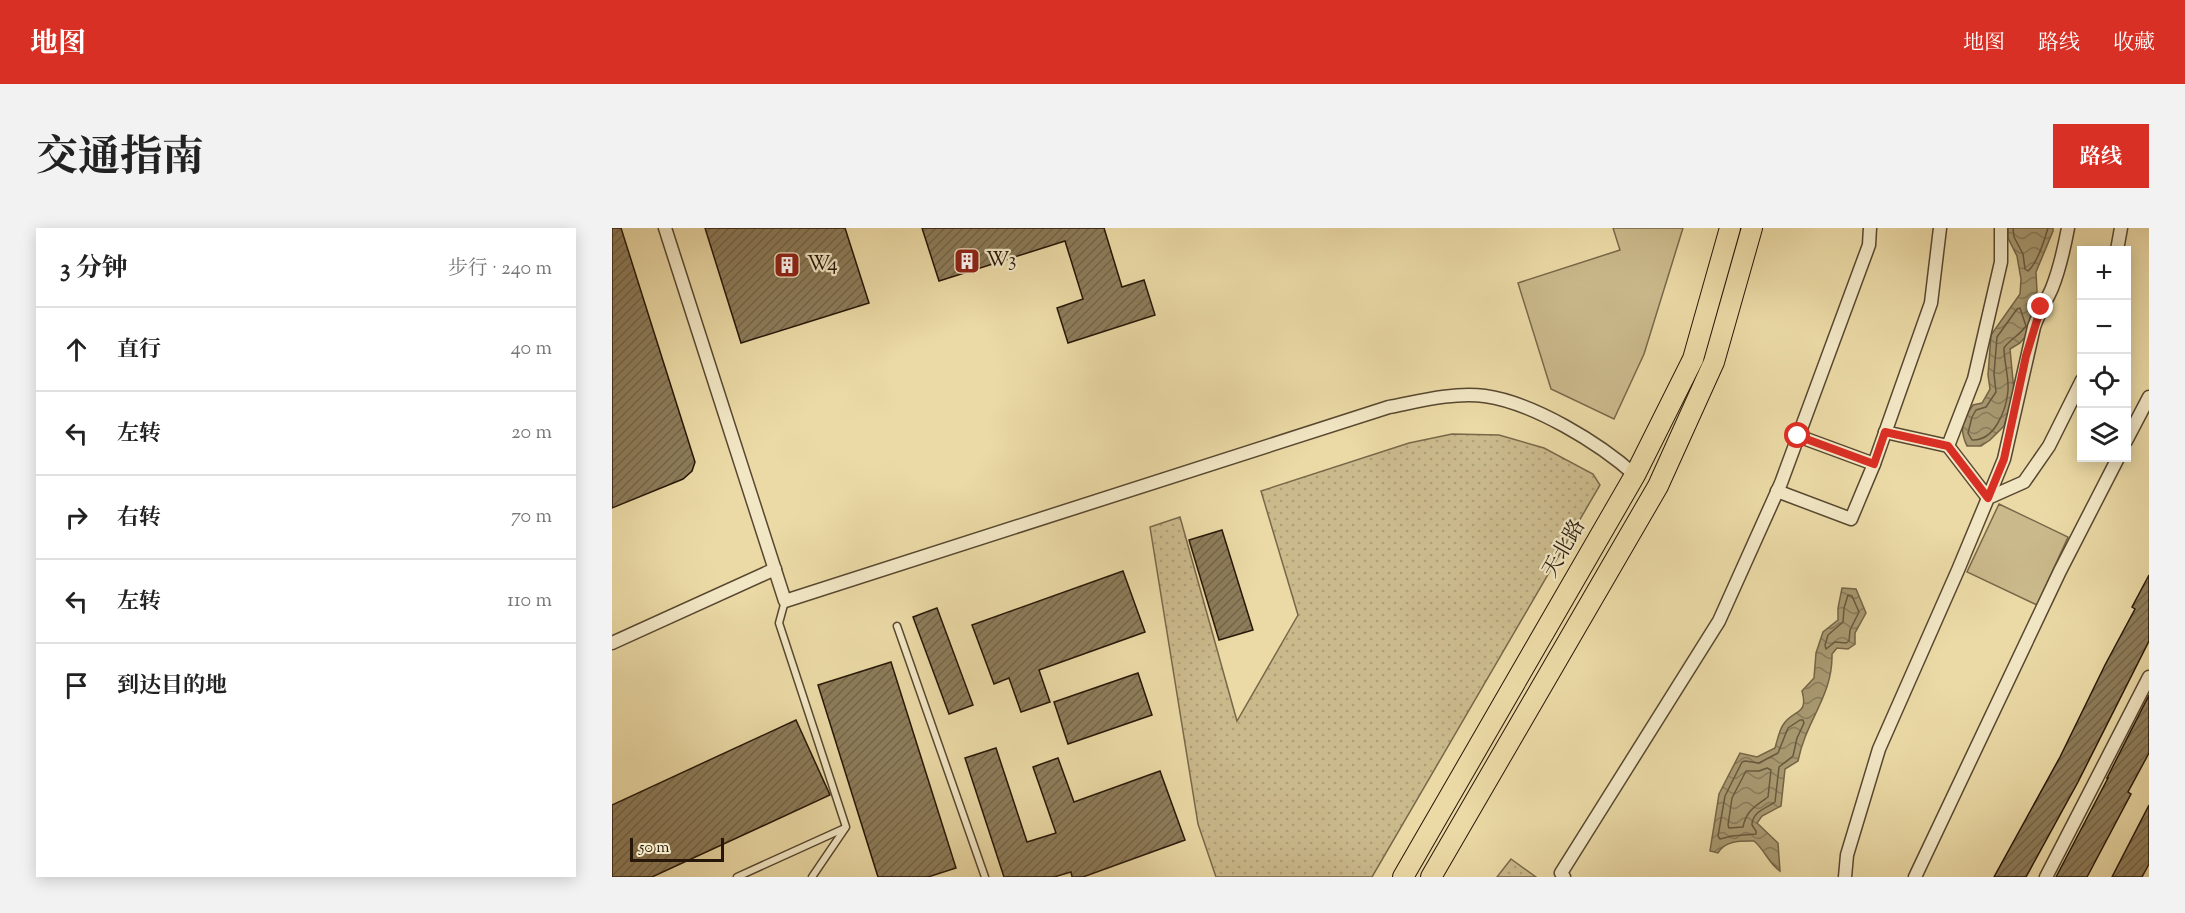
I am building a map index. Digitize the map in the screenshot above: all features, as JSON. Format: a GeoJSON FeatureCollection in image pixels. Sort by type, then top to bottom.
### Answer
{"type":"FeatureCollection","features":[{"type":"Feature","properties":{"kind":"main road","name":"天北路"},"geometry":{"type":"LineString","coordinates":[[1403,877],[1635,475],[1693,359],[1730,228]]}},
{"type":"Feature","properties":{"kind":"main road"},"geometry":{"type":"LineString","coordinates":[[1431,877],[1658,486],[1714,362],[1752,228]]}},
{"type":"Feature","properties":{"kind":"street"},"geometry":{"type":"LineString","coordinates":[[665,228],[785,601],[1389,408],[1436,397],[1485,396],[1523,406],[1605,451],[1635,475]]}},
{"type":"Feature","properties":{"kind":"street"},"geometry":{"type":"LineString","coordinates":[[1564,877],[1561,873],[1719,621],[1777,491],[1869,245],[1870,228]]}},
{"type":"Feature","properties":{"kind":"street"},"geometry":{"type":"LineString","coordinates":[[1777,491],[1851,519],[1874,464],[1930,303],[1940,228]]}},
{"type":"Feature","properties":{"kind":"street"},"geometry":{"type":"LineString","coordinates":[[1948,446],[1974,379],[2001,262],[2001,228]]}},
{"type":"Feature","properties":{"kind":"street"},"geometry":{"type":"LineString","coordinates":[[1845,877],[1847,855],[1879,749],[2004,459],[2034,327],[2041,307],[2051,291],[2063,257],[2068,228]]}},
{"type":"Feature","properties":{"kind":"street"},"geometry":{"type":"LineString","coordinates":[[2118,246],[2121,228]]}},
{"type":"Feature","properties":{"kind":"street"},"geometry":{"type":"LineString","coordinates":[[1988,498],[2024,482],[2049,446],[2077,390]]}},
{"type":"Feature","properties":{"kind":"street"},"geometry":{"type":"LineString","coordinates":[[2131,433],[2149,397]]}},
{"type":"Feature","properties":{"kind":"street"},"geometry":{"type":"LineString","coordinates":[[1885,432],[1948,446],[1988,498]]}},
{"type":"Feature","properties":{"kind":"street"},"geometry":{"type":"LineString","coordinates":[[1798,436],[1874,464]]}},
{"type":"Feature","properties":{"kind":"street"},"geometry":{"type":"LineString","coordinates":[[1915,877],[2060,571],[2116,462]]}},
{"type":"Feature","properties":{"kind":"street"},"geometry":{"type":"LineString","coordinates":[[612,643],[775,569]]}},
{"type":"Feature","properties":{"kind":"street"},"geometry":{"type":"LineString","coordinates":[[2046,877],[2149,679]]}},
{"type":"Feature","properties":{"kind":"lane"},"geometry":{"type":"LineString","coordinates":[[785,601],[779,623],[846,827]]}},
{"type":"Feature","properties":{"kind":"lane"},"geometry":{"type":"LineString","coordinates":[[897,626],[985,877]]}},
{"type":"Feature","properties":{"kind":"lane"},"geometry":{"type":"LineString","coordinates":[[737,877],[846,827]]}},
{"type":"Feature","properties":{"kind":"lane"},"geometry":{"type":"LineString","coordinates":[[812,877],[846,827]]}},
{"type":"Feature","properties":{"kind":"shaded area"},"geometry":{"type":"Polygon","coordinates":[[[1613,228],[1683,228],[1644,354],[1614,419],[1551,389],[1518,283],[1620,250],[1613,228]]]}},
{"type":"Feature","properties":{"kind":"shaded area"},"geometry":{"type":"Polygon","coordinates":[[[1452,434],[1499,435],[1544,448],[1593,474],[1600,485],[1372,877],[1216,877],[1198,824],[1150,527],[1180,517],[1237,721],[1298,615],[1261,491],[1409,443],[1452,434]]]}},
{"type":"Feature","properties":{"kind":"shaded area"},"geometry":{"type":"Polygon","coordinates":[[[1999,504],[2068,537],[2037,605],[1967,572],[1999,504]]]}},
{"type":"Feature","properties":{"kind":"shaded area"},"geometry":{"type":"Polygon","coordinates":[[[1511,859],[1536,877],[1497,877],[1511,859]]]}},
{"type":"Feature","properties":{"kind":"water"},"geometry":{"type":"Polygon","coordinates":[[[2008,228],[2053,228],[2053,231],[2036,272],[2037,292],[2027,304],[2034,327],[2020,343],[2010,349],[2014,391],[2004,426],[1981,446],[1967,446],[1962,430],[1966,415],[1973,405],[1982,403],[1990,389],[1988,375],[1991,335],[2020,294],[2021,279],[2017,256],[2008,238],[2008,228]]]}},
{"type":"Feature","properties":{"kind":"water"},"geometry":{"type":"Polygon","coordinates":[[[1842,588],[1856,589],[1866,613],[1855,633],[1855,644],[1848,649],[1837,648],[1832,654],[1831,669],[1824,696],[1807,733],[1798,761],[1785,769],[1781,806],[1762,816],[1757,823],[1778,843],[1780,871],[1754,841],[1729,843],[1718,853],[1710,851],[1719,794],[1740,753],[1757,757],[1775,748],[1783,725],[1802,709],[1804,699],[1802,691],[1814,678],[1816,653],[1823,632],[1838,620],[1842,588]]]}},
{"type":"Feature","properties":{"kind":"building"},"geometry":{"type":"Polygon","coordinates":[[[612,228],[621,228],[695,462],[692,471],[683,479],[612,508],[612,228]]]}},
{"type":"Feature","properties":{"kind":"building","name":"W4"},"geometry":{"type":"Polygon","coordinates":[[[705,228],[845,228],[869,303],[741,343],[705,228]]]}},
{"type":"Feature","properties":{"kind":"building"},"geometry":{"type":"Polygon","coordinates":[[[922,228],[1104,228],[1122,287],[1144,280],[1155,315],[1068,343],[1057,308],[1083,299],[1065,241],[939,281],[922,228]]]}},
{"type":"Feature","properties":{"kind":"building"},"geometry":{"type":"Polygon","coordinates":[[[1222,530],[1253,630],[1219,640],[1189,540],[1222,530]]]}},
{"type":"Feature","properties":{"kind":"building"},"geometry":{"type":"Polygon","coordinates":[[[1123,571],[1145,632],[1039,670],[1050,702],[1021,712],[1009,678],[994,684],[972,625],[1123,571]]]}},
{"type":"Feature","properties":{"kind":"building"},"geometry":{"type":"Polygon","coordinates":[[[2149,575],[2149,641],[2078,782],[2026,877],[1994,877],[2060,757],[2135,609],[2132,607],[2149,575]]]}},
{"type":"Feature","properties":{"kind":"building"},"geometry":{"type":"Polygon","coordinates":[[[937,608],[973,705],[949,714],[913,617],[937,608]]]}},
{"type":"Feature","properties":{"kind":"building"},"geometry":{"type":"Polygon","coordinates":[[[891,662],[956,868],[928,877],[878,877],[818,685],[891,662]]]}},
{"type":"Feature","properties":{"kind":"building"},"geometry":{"type":"Polygon","coordinates":[[[1138,673],[1152,715],[1068,744],[1054,702],[1138,673]]]}},
{"type":"Feature","properties":{"kind":"building"},"geometry":{"type":"Polygon","coordinates":[[[2149,695],[2149,753],[2128,792],[2131,794],[2087,877],[2056,877],[2108,778],[2149,695]]]}},
{"type":"Feature","properties":{"kind":"building"},"geometry":{"type":"Polygon","coordinates":[[[796,720],[830,795],[652,877],[612,877],[612,805],[796,720]]]}},
{"type":"Feature","properties":{"kind":"building"},"geometry":{"type":"Polygon","coordinates":[[[996,748],[1027,842],[1056,833],[1033,767],[1058,758],[1074,802],[1160,771],[1185,840],[1083,877],[1072,877],[1071,872],[1054,877],[1004,877],[965,758],[996,748]]]}},
{"type":"Feature","properties":{"kind":"building"},"geometry":{"type":"Polygon","coordinates":[[[2149,805],[2149,864],[2142,877],[2112,877],[2149,805]]]}},
{"type":"Feature","properties":{"kind":"place","name":"W3"},"geometry":{"type":"Point","coordinates":[967,261]}},
{"type":"Feature","properties":{"kind":"place","name":"W4"},"geometry":{"type":"Point","coordinates":[787,265]}},
{"type":"Feature","properties":{"kind":"route"},"geometry":{"type":"LineString","coordinates":[[1798,436],[1874,464],[1885,432],[1948,446],[1988,498],[2004,459],[2026,356],[2041,307]]}}]}
